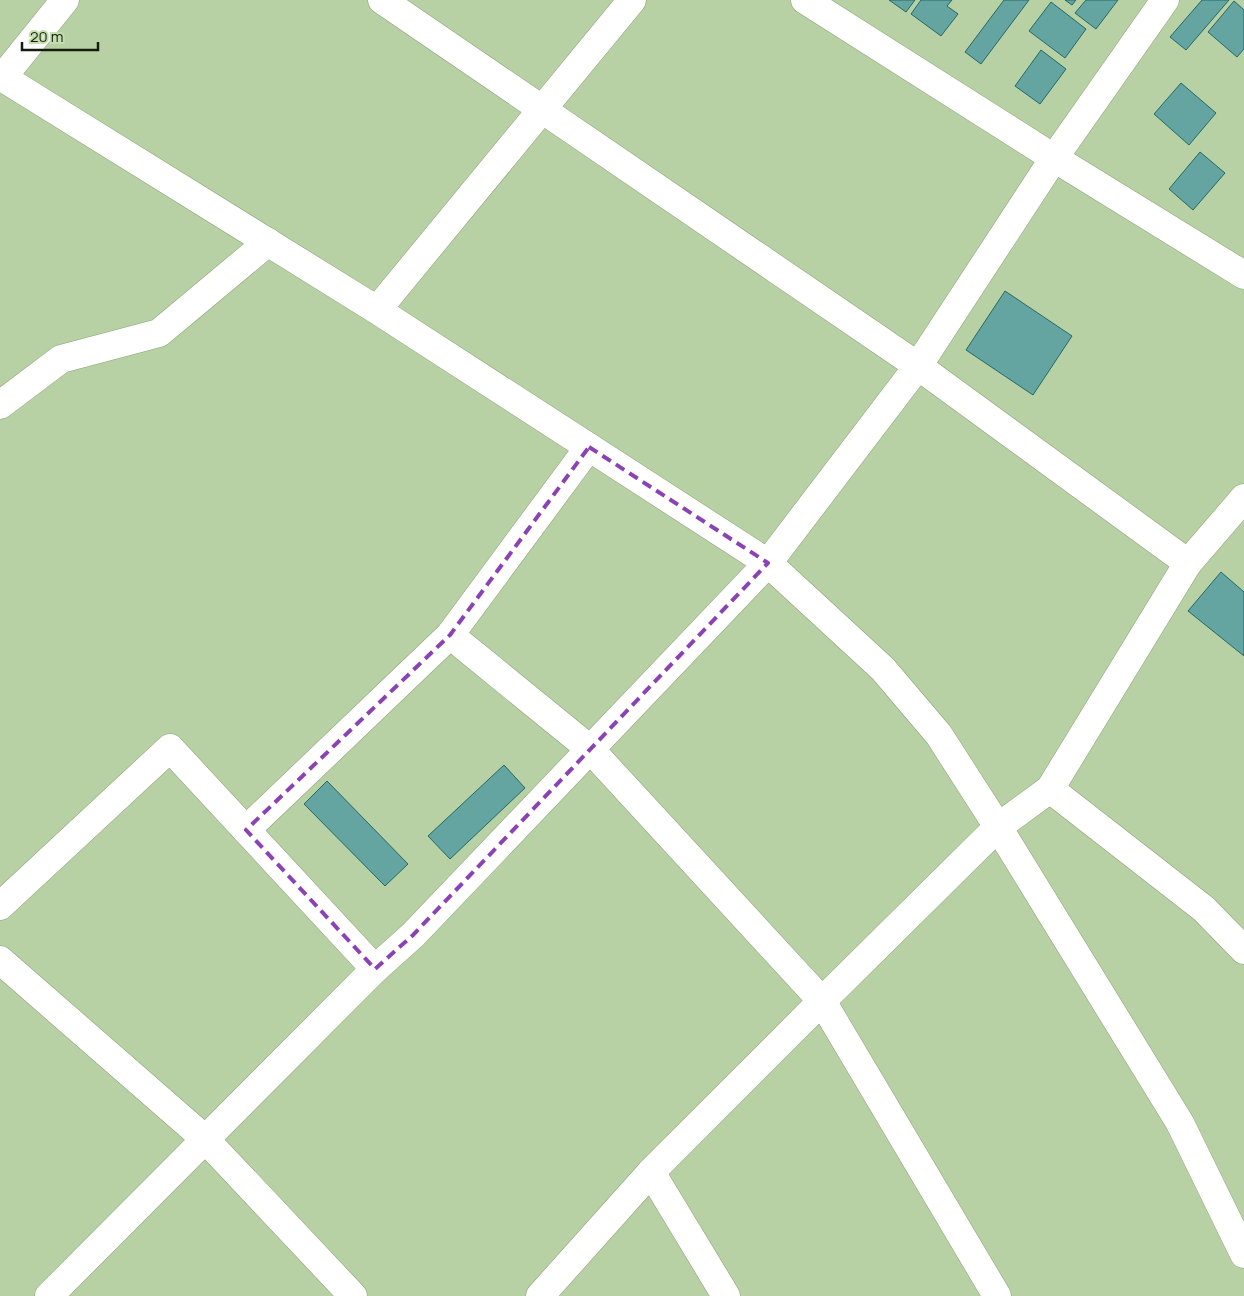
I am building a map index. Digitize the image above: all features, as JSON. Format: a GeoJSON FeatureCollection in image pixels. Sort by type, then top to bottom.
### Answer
{"type":"FeatureCollection","features":[{"type":"Feature","properties":{"kind":"street"},"geometry":{"type":"LineString","coordinates":[[65,0],[1,77],[378,310],[768,563],[883,669],[939,735],[998,827],[1180,1123],[1244,1254]]}},
{"type":"Feature","properties":{"kind":"street"},"geometry":{"type":"LineString","coordinates":[[382,0],[918,366],[1188,563]]}},
{"type":"Feature","properties":{"kind":"street"},"geometry":{"type":"LineString","coordinates":[[378,310],[632,0]]}},
{"type":"Feature","properties":{"kind":"street"},"geometry":{"type":"LineString","coordinates":[[805,0],[1054,158],[1244,275]]}},
{"type":"Feature","properties":{"kind":"street"},"geometry":{"type":"LineString","coordinates":[[50,1295],[204,1138],[375,969],[413,935],[768,563],[918,366],[1054,158],[1165,0]]}},
{"type":"Feature","properties":{"kind":"street"},"geometry":{"type":"LineString","coordinates":[[0,405],[61,359],[159,333],[268,242]]}},
{"type":"Feature","properties":{"kind":"street"},"geometry":{"type":"LineString","coordinates":[[246,830],[450,635],[589,447]]}},
{"type":"Feature","properties":{"kind":"street"},"geometry":{"type":"LineString","coordinates":[[540,1296],[651,1172],[822,1001],[998,827],[1050,789],[1188,563],[1244,498]]}},
{"type":"Feature","properties":{"kind":"street"},"geometry":{"type":"LineString","coordinates":[[450,635],[590,749],[822,1001],[997,1296]]}},
{"type":"Feature","properties":{"kind":"street"},"geometry":{"type":"LineString","coordinates":[[0,906],[170,748],[375,969]]}},
{"type":"Feature","properties":{"kind":"street"},"geometry":{"type":"LineString","coordinates":[[1050,789],[1204,910],[1244,950]]}},
{"type":"Feature","properties":{"kind":"street"},"geometry":{"type":"LineString","coordinates":[[0,960],[204,1138],[353,1296]]}},
{"type":"Feature","properties":{"kind":"street"},"geometry":{"type":"LineString","coordinates":[[651,1172],[726,1296]]}},
{"type":"Feature","properties":{"kind":"highlighted area"},"geometry":{"type":"Polygon","coordinates":[[[589,447],[768,563],[413,935],[375,969],[246,830],[450,635],[589,447]]]}},
{"type":"Feature","properties":{"kind":"building"},"geometry":{"type":"Polygon","coordinates":[[[889,0],[915,0],[906,12],[889,0]]]}},
{"type":"Feature","properties":{"kind":"building"},"geometry":{"type":"Polygon","coordinates":[[[921,0],[952,0],[947,6],[958,14],[941,36],[911,14],[921,0]]]}},
{"type":"Feature","properties":{"kind":"building"},"geometry":{"type":"Polygon","coordinates":[[[1004,0],[1029,0],[981,64],[965,52],[1004,0]]]}},
{"type":"Feature","properties":{"kind":"building"},"geometry":{"type":"Polygon","coordinates":[[[1065,0],[1076,0],[1072,5],[1065,0]]]}},
{"type":"Feature","properties":{"kind":"building"},"geometry":{"type":"Polygon","coordinates":[[[1086,0],[1118,0],[1096,29],[1075,13],[1086,0]]]}},
{"type":"Feature","properties":{"kind":"building"},"geometry":{"type":"Polygon","coordinates":[[[1202,0],[1229,0],[1186,50],[1170,37],[1202,0]]]}},
{"type":"Feature","properties":{"kind":"building"},"geometry":{"type":"Polygon","coordinates":[[[1234,1],[1244,10],[1244,49],[1237,57],[1208,32],[1234,1]]]}},
{"type":"Feature","properties":{"kind":"building"},"geometry":{"type":"Polygon","coordinates":[[[1051,2],[1086,29],[1065,58],[1029,31],[1051,2]]]}},
{"type":"Feature","properties":{"kind":"building"},"geometry":{"type":"Polygon","coordinates":[[[1041,50],[1066,69],[1040,104],[1015,86],[1041,50]]]}},
{"type":"Feature","properties":{"kind":"building"},"geometry":{"type":"Polygon","coordinates":[[[1181,83],[1216,113],[1189,145],[1154,114],[1181,83]]]}},
{"type":"Feature","properties":{"kind":"building"},"geometry":{"type":"Polygon","coordinates":[[[1200,152],[1225,173],[1193,210],[1169,189],[1200,152]]]}},
{"type":"Feature","properties":{"kind":"building"},"geometry":{"type":"Polygon","coordinates":[[[1005,291],[1072,336],[1033,395],[966,350],[1005,291]]]}},
{"type":"Feature","properties":{"kind":"building"},"geometry":{"type":"Polygon","coordinates":[[[1221,572],[1244,592],[1244,656],[1188,611],[1221,572]]]}},
{"type":"Feature","properties":{"kind":"building"},"geometry":{"type":"Polygon","coordinates":[[[504,765],[525,788],[450,859],[428,836],[504,765]]]}},
{"type":"Feature","properties":{"kind":"building"},"geometry":{"type":"Polygon","coordinates":[[[327,781],[408,864],[385,886],[304,804],[327,781]]]}}]}
